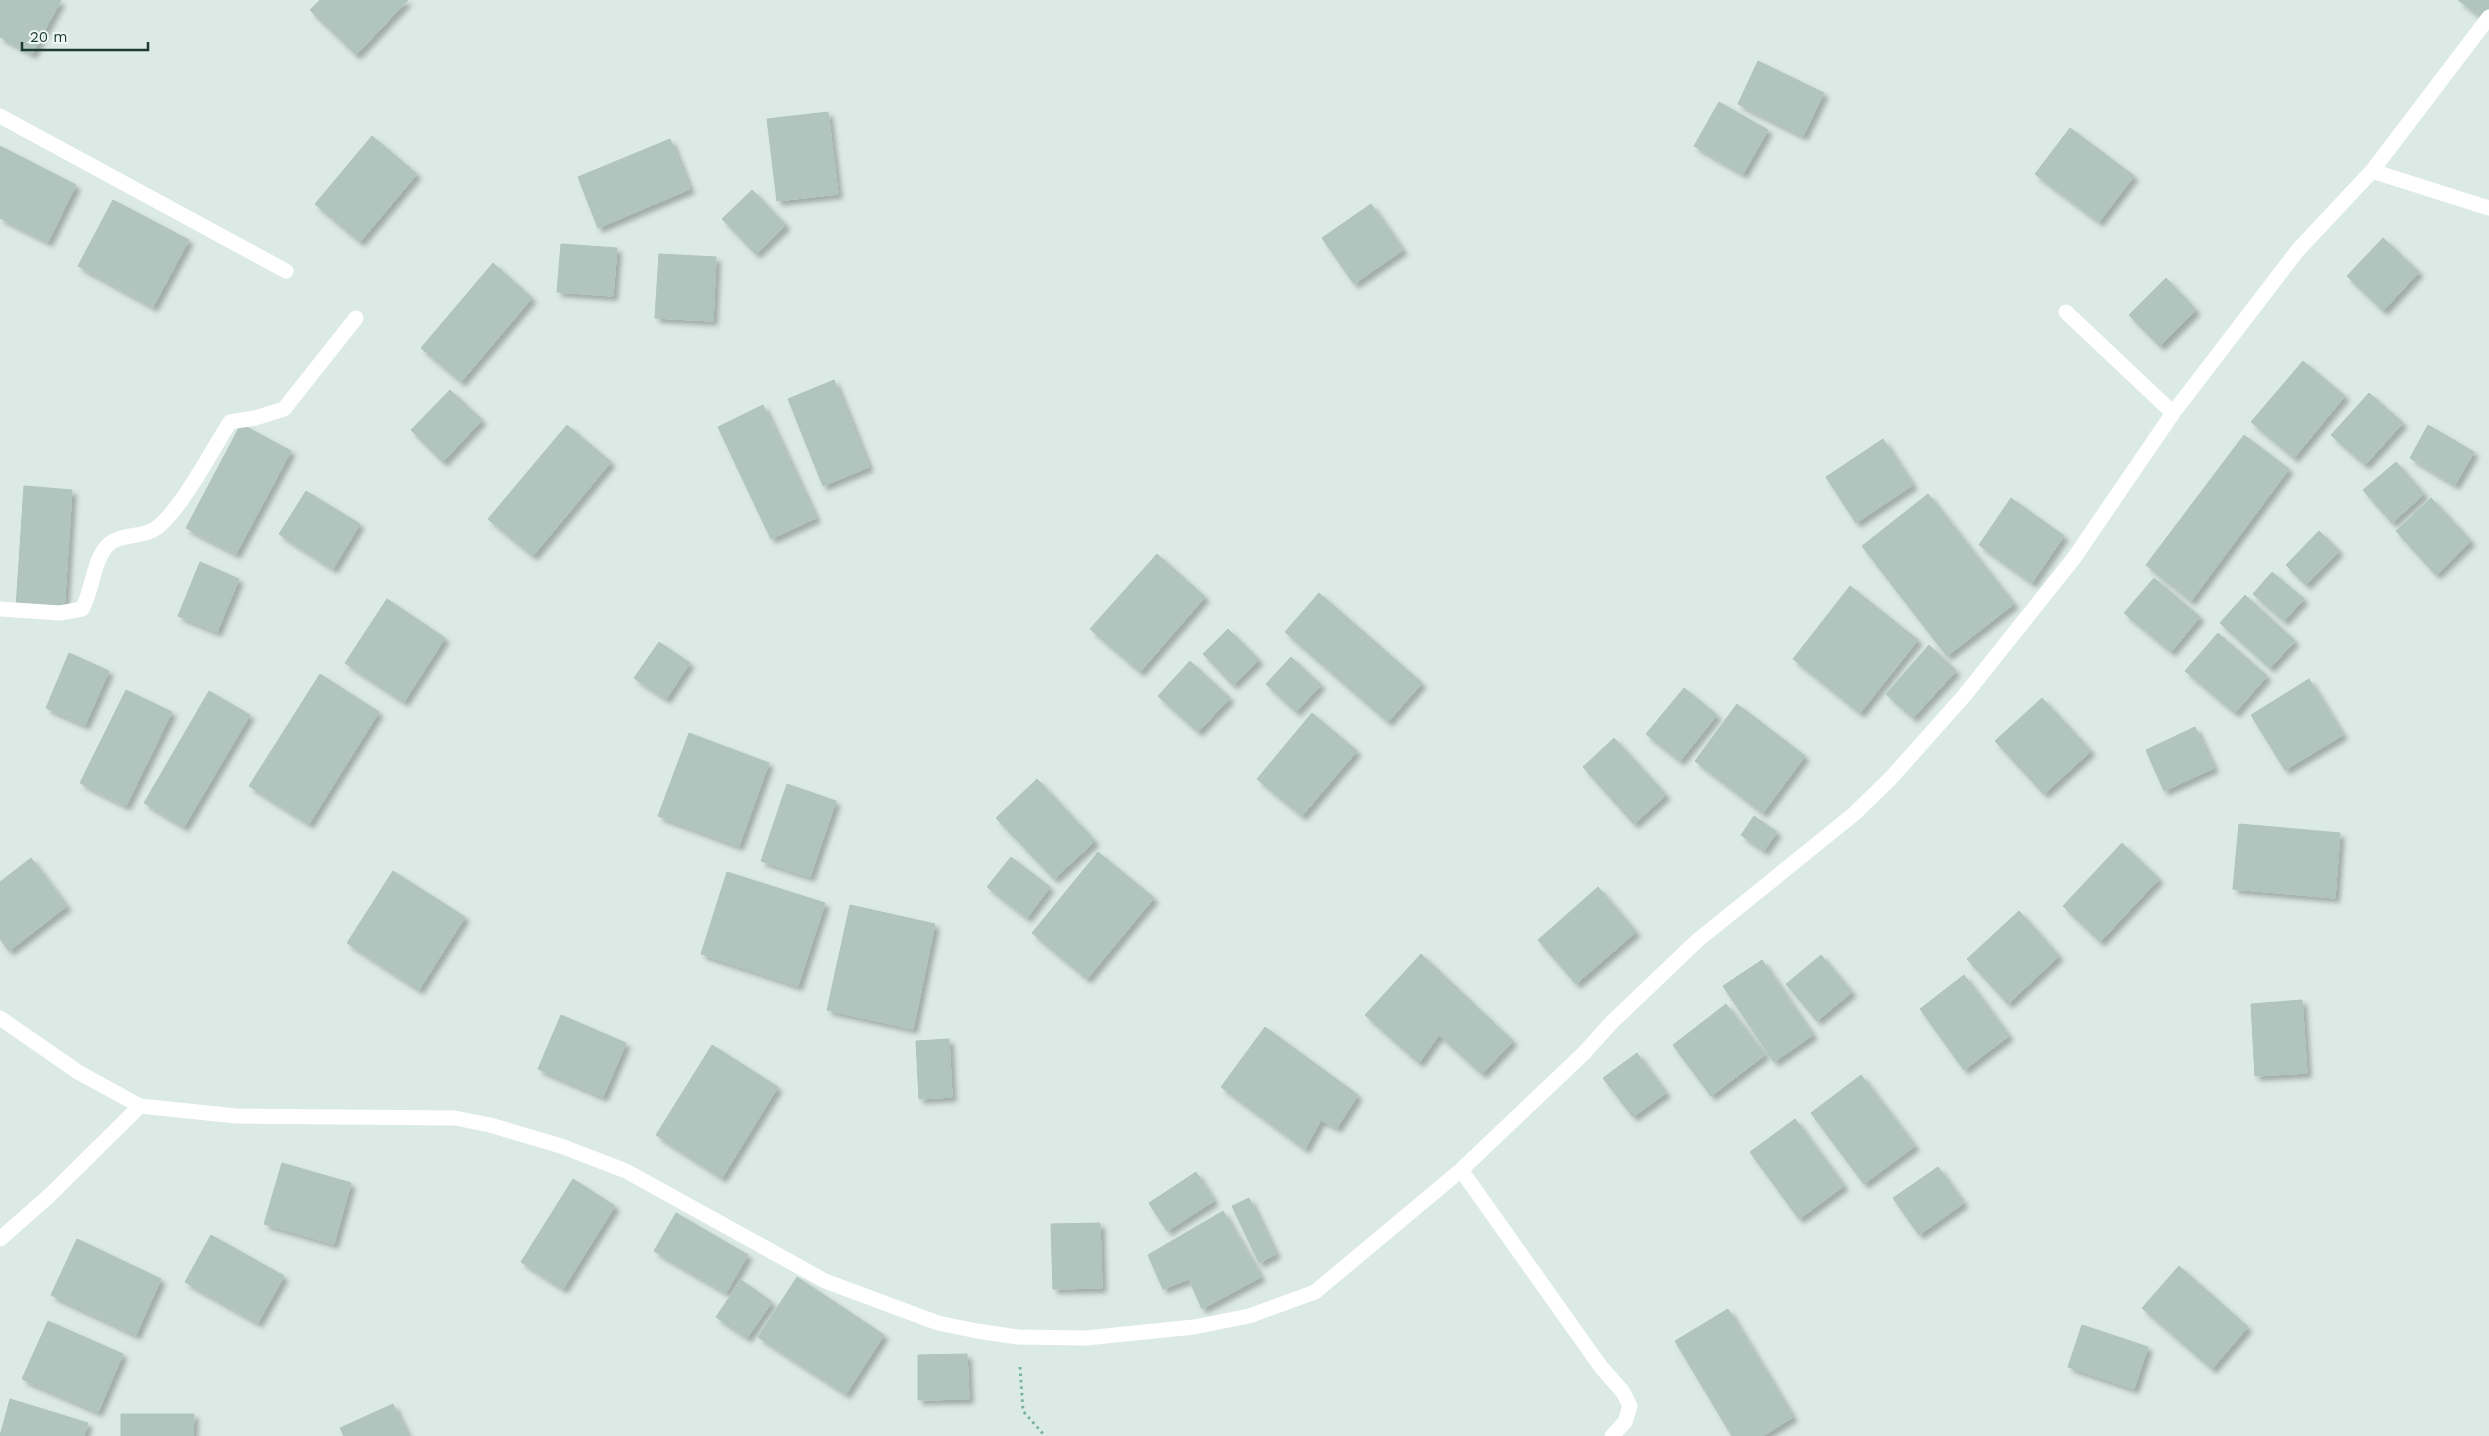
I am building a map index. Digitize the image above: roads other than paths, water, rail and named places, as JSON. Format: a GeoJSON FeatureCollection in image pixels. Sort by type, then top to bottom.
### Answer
{"type":"FeatureCollection","features":[{"type":"Feature","properties":{"kind":"street"},"geometry":{"type":"LineString","coordinates":[[0,1018],[78,1072],[140,1106],[236,1116],[446,1118],[490,1124],[598,1158],[626,1171],[825,1281],[938,1323],[1018,1337],[1086,1338],[1194,1327],[1249,1316],[1291,1302],[1315,1292],[1461,1170],[1584,1054],[1612,1022],[1698,940],[1854,814],[1890,778],[1964,696],[2074,558],[2173,413],[2298,250],[2372,171],[2489,17]]}},
{"type":"Feature","properties":{"kind":"street"},"geometry":{"type":"LineString","coordinates":[[0,116],[286,271]]}},
{"type":"Feature","properties":{"kind":"street"},"geometry":{"type":"LineString","coordinates":[[2372,171],[2489,208]]}},
{"type":"Feature","properties":{"kind":"street"},"geometry":{"type":"LineString","coordinates":[[2066,312],[2173,413]]}},
{"type":"Feature","properties":{"kind":"street"},"geometry":{"type":"LineString","coordinates":[[0,609],[60,613],[82,608],[88,597],[101,555],[109,544],[120,538],[153,530],[168,518],[230,422],[255,418],[284,409],[356,318]]}},
{"type":"Feature","properties":{"kind":"street"},"geometry":{"type":"LineString","coordinates":[[0,1239],[50,1195],[140,1106]]}},
{"type":"Feature","properties":{"kind":"street"},"geometry":{"type":"LineString","coordinates":[[1461,1170],[1601,1367],[1623,1392],[1630,1406],[1625,1422],[1612,1436]]}}]}
